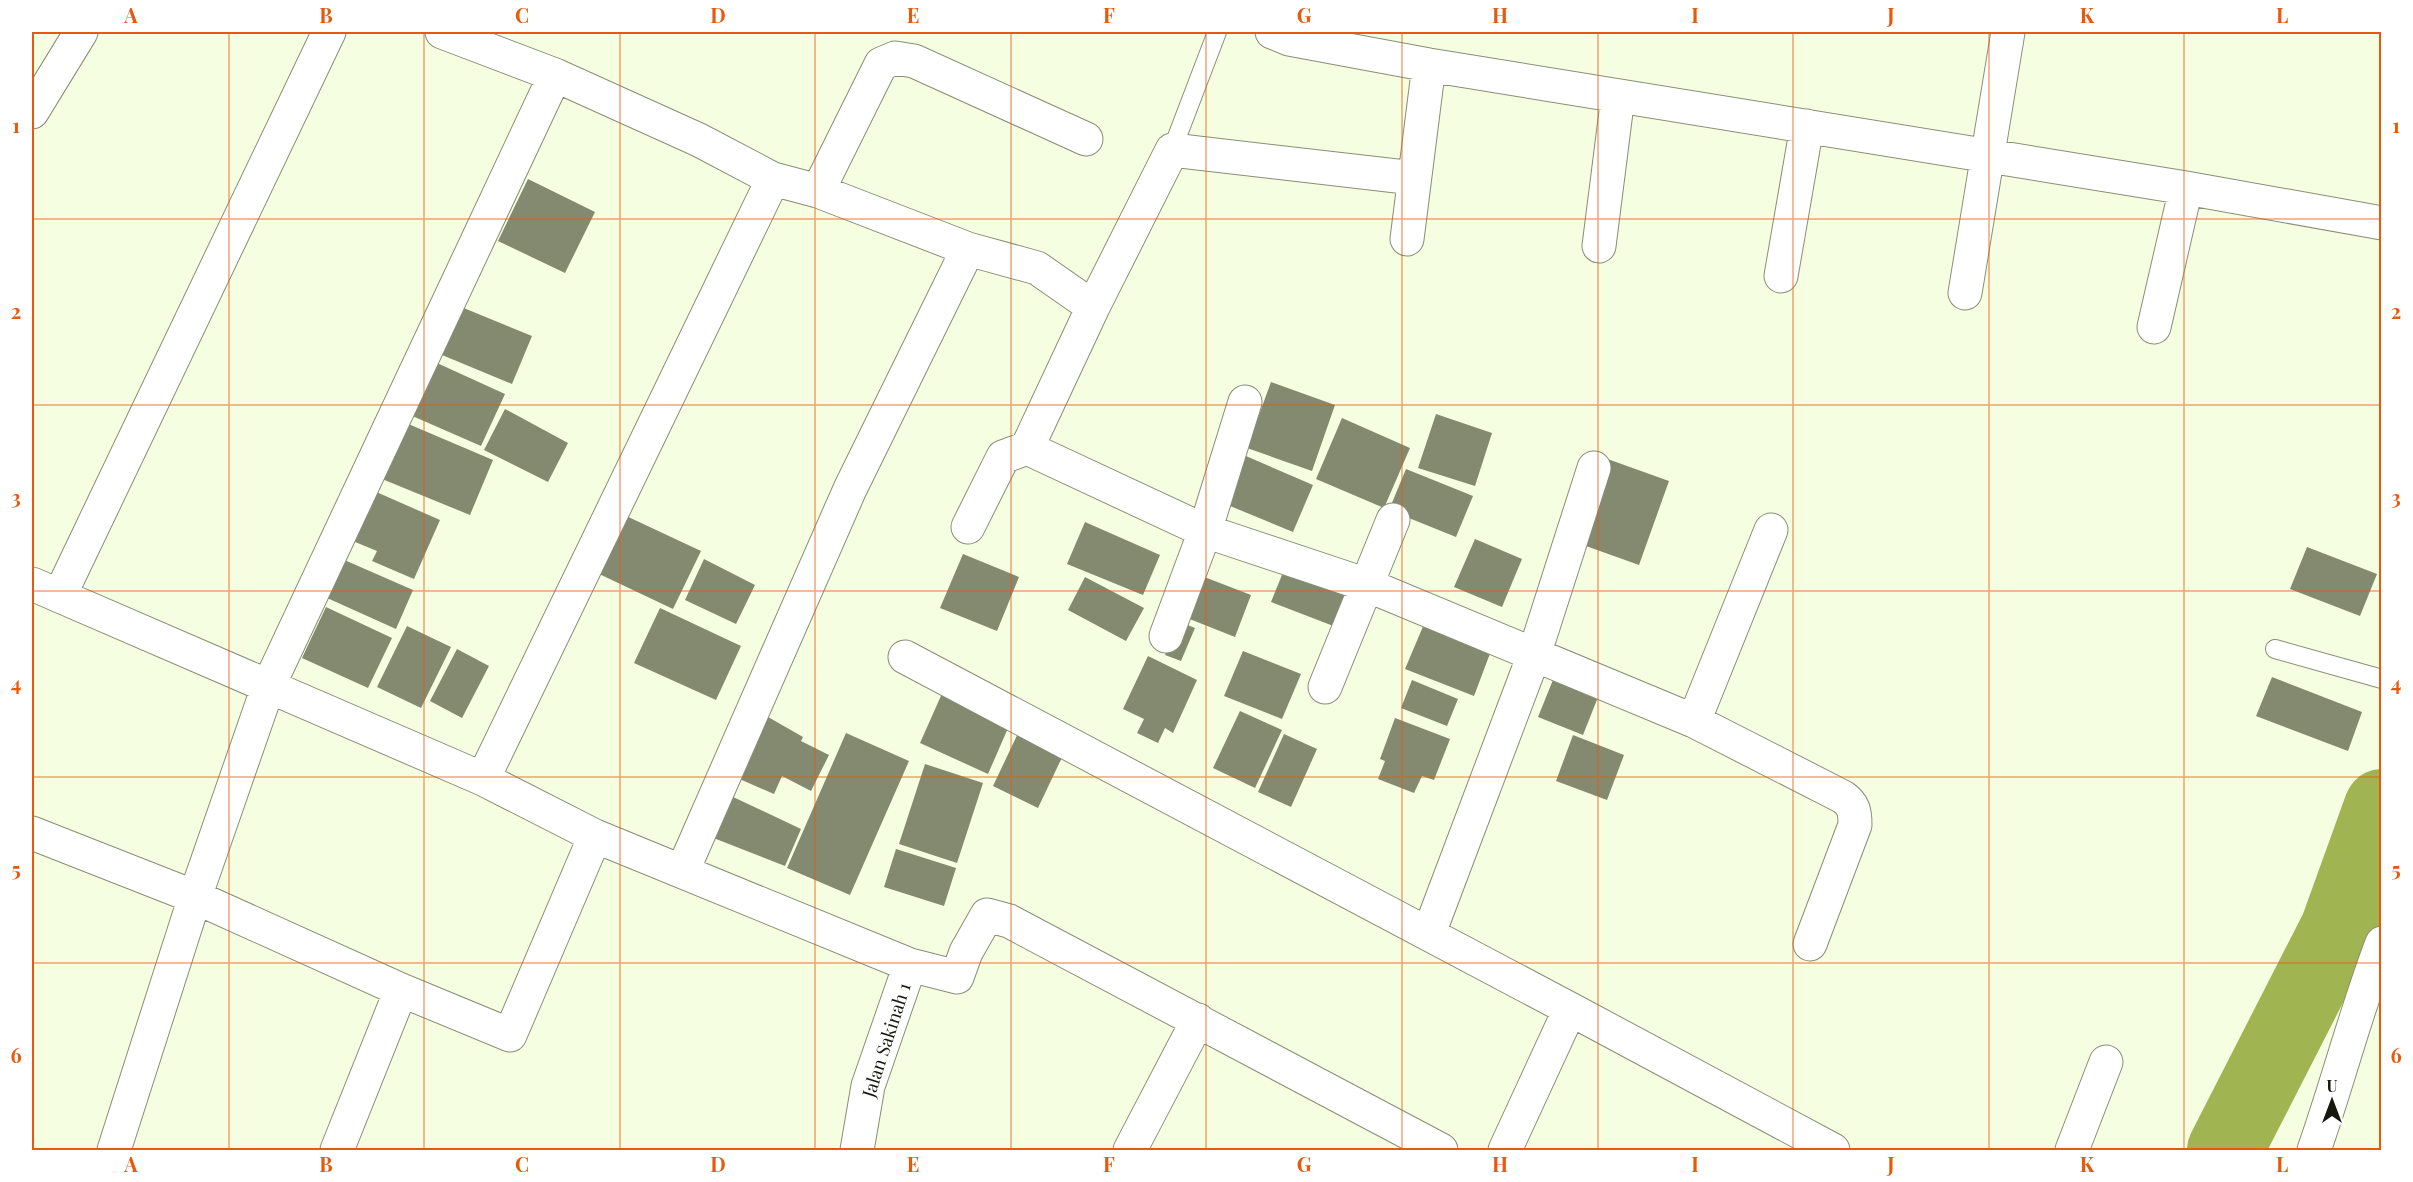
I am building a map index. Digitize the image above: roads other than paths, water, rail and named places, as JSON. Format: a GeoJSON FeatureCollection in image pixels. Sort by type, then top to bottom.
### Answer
{"type":"FeatureCollection","features":[{"type":"Feature","properties":{"kind":"street"},"geometry":{"type":"LineString","coordinates":[[32,111],[81,32]]}},
{"type":"Feature","properties":{"kind":"street"},"geometry":{"type":"LineString","coordinates":[[329,32],[46,590],[483,779],[595,836],[683,870],[910,965],[957,977],[966,952],[987,915],[1009,921],[1441,1150]]}},
{"type":"Feature","properties":{"kind":"street"},"geometry":{"type":"LineString","coordinates":[[442,32],[555,75],[699,140],[773,179],[818,191],[968,249],[1037,268],[1093,307]]}},
{"type":"Feature","properties":{"kind":"street"},"geometry":{"type":"LineString","coordinates":[[1272,32],[1289,39],[1429,65],[2186,188],[2382,223]]}},
{"type":"Feature","properties":{"kind":"street"},"geometry":{"type":"LineString","coordinates":[[1965,293],[2008,32]]}},
{"type":"Feature","properties":{"kind":"street"},"geometry":{"type":"LineString","coordinates":[[818,191],[881,64],[895,58],[914,60],[1086,139]]}},
{"type":"Feature","properties":{"kind":"street"},"geometry":{"type":"LineString","coordinates":[[1407,239],[1429,65]]}},
{"type":"Feature","properties":{"kind":"street"},"geometry":{"type":"LineString","coordinates":[[114,1150],[195,897],[268,687],[555,75]]}},
{"type":"Feature","properties":{"kind":"street"},"geometry":{"type":"LineString","coordinates":[[1599,246],[1618,96]]}},
{"type":"Feature","properties":{"kind":"street"},"geometry":{"type":"LineString","coordinates":[[1781,276],[1807,126]]}},
{"type":"Feature","properties":{"kind":"street"},"geometry":{"type":"LineString","coordinates":[[968,527],[1003,457],[1027,448],[1093,307],[1172,150],[1414,178]]}},
{"type":"Feature","properties":{"kind":"street"},"geometry":{"type":"LineString","coordinates":[[483,779],[773,179]]}},
{"type":"Feature","properties":{"kind":"street"},"geometry":{"type":"LineString","coordinates":[[2154,327],[2186,188]]}},
{"type":"Feature","properties":{"kind":"street"},"geometry":{"type":"LineString","coordinates":[[683,870],[850,489],[968,249]]}},
{"type":"Feature","properties":{"kind":"street"},"geometry":{"type":"LineString","coordinates":[[1166,636],[1205,531],[1245,402]]}},
{"type":"Feature","properties":{"kind":"street"},"geometry":{"type":"LineString","coordinates":[[1027,448],[1205,531],[1367,585],[1694,721],[1851,803],[1855,812],[1855,825],[1810,944]]}},
{"type":"Feature","properties":{"kind":"street"},"geometry":{"type":"LineString","coordinates":[[1429,933],[1534,655],[1594,468]]}},
{"type":"Feature","properties":{"kind":"street"},"geometry":{"type":"LineString","coordinates":[[1324,687],[1393,520]]}},
{"type":"Feature","properties":{"kind":"street"},"geometry":{"type":"LineString","coordinates":[[1694,721],[1771,530]]}},
{"type":"Feature","properties":{"kind":"street"},"geometry":{"type":"LineString","coordinates":[[905,657],[1312,874],[1429,933],[1833,1150]]}},
{"type":"Feature","properties":{"kind":"street"},"geometry":{"type":"LineString","coordinates":[[32,833],[195,897],[401,990],[510,1035],[595,836]]}},
{"type":"Feature","properties":{"kind":"street"},"geometry":{"type":"LineString","coordinates":[[2314,1150],[2374,981],[2382,943]]}},
{"type":"Feature","properties":{"kind":"street","name":"Jalan Sakinah 1"},"geometry":{"type":"LineString","coordinates":[[857,1150],[868,1086],[910,965]]}},
{"type":"Feature","properties":{"kind":"street"},"geometry":{"type":"LineString","coordinates":[[337,1150],[401,990]]}},
{"type":"Feature","properties":{"kind":"street"},"geometry":{"type":"LineString","coordinates":[[1505,1150],[1570,1009]]}},
{"type":"Feature","properties":{"kind":"street"},"geometry":{"type":"LineString","coordinates":[[1130,1150],[1198,1020]]}},
{"type":"Feature","properties":{"kind":"street"},"geometry":{"type":"LineString","coordinates":[[2072,1150],[2106,1062]]}},
{"type":"Feature","properties":{"kind":"lane"},"geometry":{"type":"LineString","coordinates":[[1172,150],[1217,32]]}},
{"type":"Feature","properties":{"kind":"lane"},"geometry":{"type":"LineString","coordinates":[[2275,649],[2382,679]]}},
{"type":"Feature","properties":{"kind":"waterway"},"geometry":{"type":"LineString","coordinates":[[2225,1150],[2338,929],[2382,807]]}}]}
